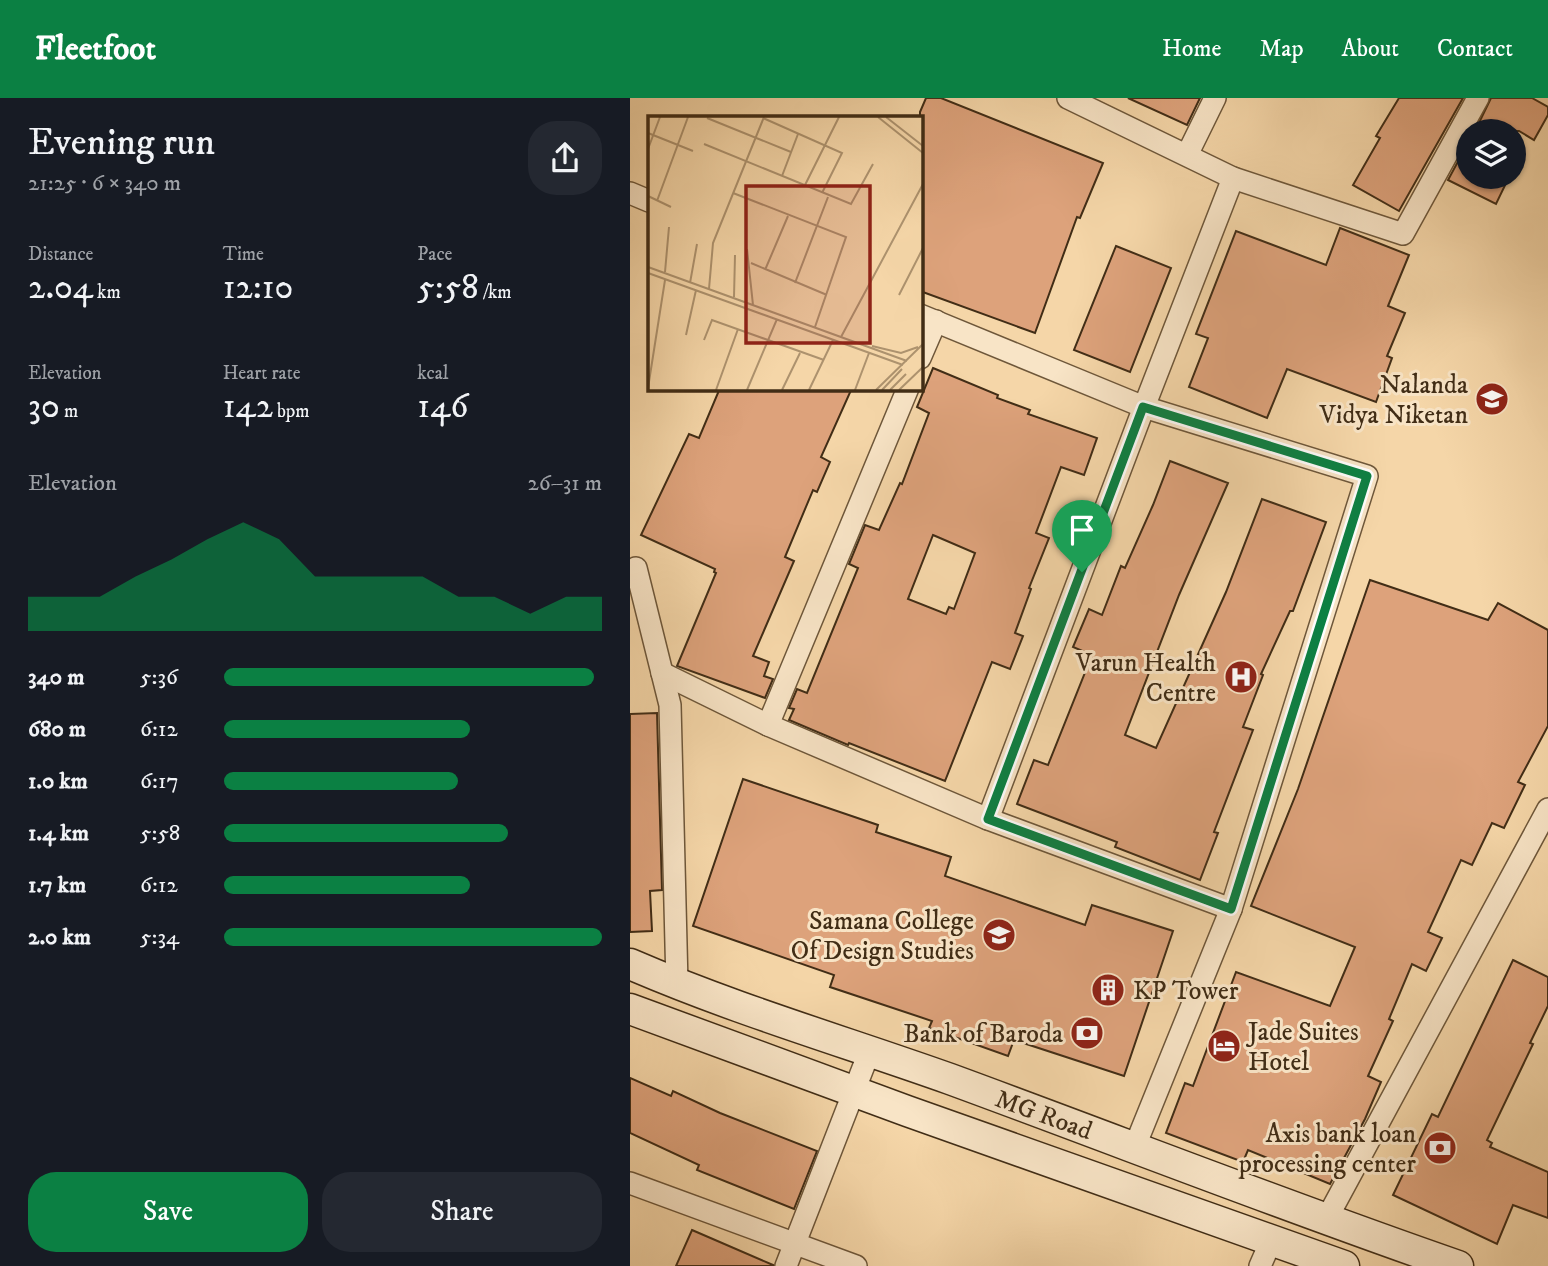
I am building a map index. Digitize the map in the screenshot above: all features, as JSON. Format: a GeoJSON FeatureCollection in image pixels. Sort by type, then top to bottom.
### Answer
{"type":"FeatureCollection","features":[{"type":"Feature","properties":{"kind":"main road","name":"MG Road"},"geometry":{"type":"LineString","coordinates":[[630,964],[677,984],[870,1050],[1135,1146],[1326,1220],[1458,1266]]}},
{"type":"Feature","properties":{"kind":"main road","name":"MG Road"},"geometry":{"type":"LineString","coordinates":[[630,1009],[852,1091],[1265,1254],[1344,1266]]}},
{"type":"Feature","properties":{"kind":"street"},"geometry":{"type":"LineString","coordinates":[[1068,98],[1233,178],[1403,234],[1478,98]]}},
{"type":"Feature","properties":{"kind":"street"},"geometry":{"type":"LineString","coordinates":[[1186,155],[1215,98]]}},
{"type":"Feature","properties":{"kind":"street"},"geometry":{"type":"LineString","coordinates":[[988,819],[1143,407],[1233,178]]}},
{"type":"Feature","properties":{"kind":"street"},"geometry":{"type":"LineString","coordinates":[[630,193],[648,201]]}},
{"type":"Feature","properties":{"kind":"street"},"geometry":{"type":"LineString","coordinates":[[922,348],[928,318],[1143,407],[1367,476],[1231,909],[1135,1146]]}},
{"type":"Feature","properties":{"kind":"street"},"geometry":{"type":"LineString","coordinates":[[768,725],[907,390]]}},
{"type":"Feature","properties":{"kind":"street"},"geometry":{"type":"LineString","coordinates":[[636,568],[670,705],[677,984]]}},
{"type":"Feature","properties":{"kind":"street"},"geometry":{"type":"LineString","coordinates":[[662,673],[768,725],[988,819],[1231,909]]}},
{"type":"Feature","properties":{"kind":"street"},"geometry":{"type":"LineString","coordinates":[[1326,1220],[1548,808]]}},
{"type":"Feature","properties":{"kind":"street"},"geometry":{"type":"LineString","coordinates":[[786,1266],[870,1050]]}},
{"type":"Feature","properties":{"kind":"street"},"geometry":{"type":"LineString","coordinates":[[630,1183],[856,1266]]}},
{"type":"Feature","properties":{"kind":"building"},"geometry":{"type":"Polygon","coordinates":[[[926,98],[941,98],[1103,163],[1080,218],[1077,217],[1035,333],[922,292],[920,112],[926,98]]]}},
{"type":"Feature","properties":{"kind":"building"},"geometry":{"type":"Polygon","coordinates":[[[1128,98],[1200,98],[1187,125],[1128,98]]]}},
{"type":"Feature","properties":{"kind":"building"},"geometry":{"type":"Polygon","coordinates":[[[1399,98],[1463,98],[1399,211],[1353,185],[1380,138],[1376,136],[1399,98]]]}},
{"type":"Feature","properties":{"kind":"building"},"geometry":{"type":"Polygon","coordinates":[[[1491,98],[1532,98],[1548,107],[1548,115],[1534,140],[1526,135],[1526,119],[1481,119],[1491,98]]]}},
{"type":"Feature","properties":{"kind":"building"},"geometry":{"type":"Polygon","coordinates":[[[1456,165],[1456,184],[1448,180],[1456,165]]]}},
{"type":"Feature","properties":{"kind":"building"},"geometry":{"type":"Polygon","coordinates":[[[1466,189],[1503,189],[1496,204],[1466,189]]]}},
{"type":"Feature","properties":{"kind":"building"},"geometry":{"type":"Polygon","coordinates":[[[1340,228],[1409,255],[1388,306],[1405,313],[1387,356],[1392,358],[1376,402],[1287,369],[1267,418],[1189,387],[1208,338],[1196,334],[1236,231],[1326,265],[1340,228]]]}},
{"type":"Feature","properties":{"kind":"building"},"geometry":{"type":"Polygon","coordinates":[[[1116,246],[1171,268],[1130,372],[1074,350],[1116,246]]]}},
{"type":"Feature","properties":{"kind":"building"},"geometry":{"type":"Polygon","coordinates":[[[933,368],[998,395],[997,398],[1030,410],[1028,414],[1097,438],[1084,475],[1061,467],[1036,533],[1049,538],[1015,633],[1023,636],[1010,669],[992,662],[945,781],[789,720],[794,709],[789,708],[797,689],[807,693],[858,568],[849,564],[865,525],[879,530],[900,483],[902,484],[929,413],[917,407],[933,368]],[[933,535],[908,599],[946,614],[949,607],[954,609],[975,553],[933,535]]]}},
{"type":"Feature","properties":{"kind":"building"},"geometry":{"type":"Polygon","coordinates":[[[719,390],[851,390],[821,457],[830,462],[817,492],[813,490],[785,557],[794,561],[753,656],[769,662],[764,676],[773,679],[765,698],[677,666],[716,573],[715,569],[641,535],[689,434],[699,438],[719,390]]]}},
{"type":"Feature","properties":{"kind":"building"},"geometry":{"type":"Polygon","coordinates":[[[1170,461],[1228,483],[1179,595],[1125,735],[1156,748],[1226,592],[1262,499],[1326,522],[1293,611],[1290,611],[1261,674],[1263,675],[1243,727],[1253,730],[1214,832],[1218,833],[1200,880],[1115,847],[1117,842],[1017,804],[1034,760],[1048,765],[1092,655],[1073,647],[1089,609],[1102,615],[1121,566],[1125,568],[1170,461]]]}},
{"type":"Feature","properties":{"kind":"building"},"geometry":{"type":"Polygon","coordinates":[[[1370,580],[1488,620],[1498,603],[1548,630],[1548,726],[1518,782],[1525,785],[1504,828],[1492,823],[1472,865],[1461,860],[1428,932],[1442,938],[1426,971],[1412,964],[1389,1019],[1393,1021],[1368,1076],[1381,1082],[1365,1119],[1330,1184],[1248,1150],[1243,1162],[1166,1133],[1185,1083],[1193,1086],[1236,972],[1330,1006],[1355,947],[1251,906],[1298,789],[1370,580]]]}},
{"type":"Feature","properties":{"kind":"building"},"geometry":{"type":"Polygon","coordinates":[[[657,713],[662,890],[650,891],[652,931],[630,932],[630,714],[657,713]]]}},
{"type":"Feature","properties":{"kind":"building"},"geometry":{"type":"Polygon","coordinates":[[[743,779],[878,825],[876,832],[951,857],[945,876],[1085,925],[1092,905],[1173,931],[1124,1076],[1014,1040],[1008,1056],[929,1028],[932,1021],[830,987],[834,975],[693,926],[743,779]]]}},
{"type":"Feature","properties":{"kind":"building"},"geometry":{"type":"Polygon","coordinates":[[[1513,960],[1548,977],[1548,1006],[1487,1140],[1492,1143],[1490,1147],[1548,1172],[1548,1218],[1513,1205],[1497,1244],[1393,1195],[1432,1114],[1438,1117],[1513,960]]]}},
{"type":"Feature","properties":{"kind":"building"},"geometry":{"type":"Polygon","coordinates":[[[630,1078],[671,1096],[673,1091],[720,1113],[817,1151],[794,1209],[697,1170],[699,1165],[630,1133],[630,1078]]]}},
{"type":"Feature","properties":{"kind":"building"},"geometry":{"type":"Polygon","coordinates":[[[692,1230],[773,1265],[773,1266],[676,1266],[692,1230]]]}},
{"type":"Feature","properties":{"kind":"place","name":"Nalanda Vidya Niketan"},"geometry":{"type":"Point","coordinates":[1492,399]}},
{"type":"Feature","properties":{"kind":"place","name":"Varun Health Centre"},"geometry":{"type":"Point","coordinates":[1241,677]}},
{"type":"Feature","properties":{"kind":"place","name":"Samana College Of Design Studies"},"geometry":{"type":"Point","coordinates":[999,935]}},
{"type":"Feature","properties":{"kind":"place","name":"KP Tower"},"geometry":{"type":"Point","coordinates":[1108,990]}},
{"type":"Feature","properties":{"kind":"place","name":"Bank of Baroda"},"geometry":{"type":"Point","coordinates":[1087,1033]}},
{"type":"Feature","properties":{"kind":"place","name":"Jade Suites Hotel"},"geometry":{"type":"Point","coordinates":[1224,1046]}},
{"type":"Feature","properties":{"kind":"place","name":"Axis bank loan processing center"},"geometry":{"type":"Point","coordinates":[1440,1148]}},
{"type":"Feature","properties":{"kind":"route"},"geometry":{"type":"LineString","coordinates":[[1143,407],[1367,476],[1231,909],[988,819],[1082,572],[1143,407]]}}]}
